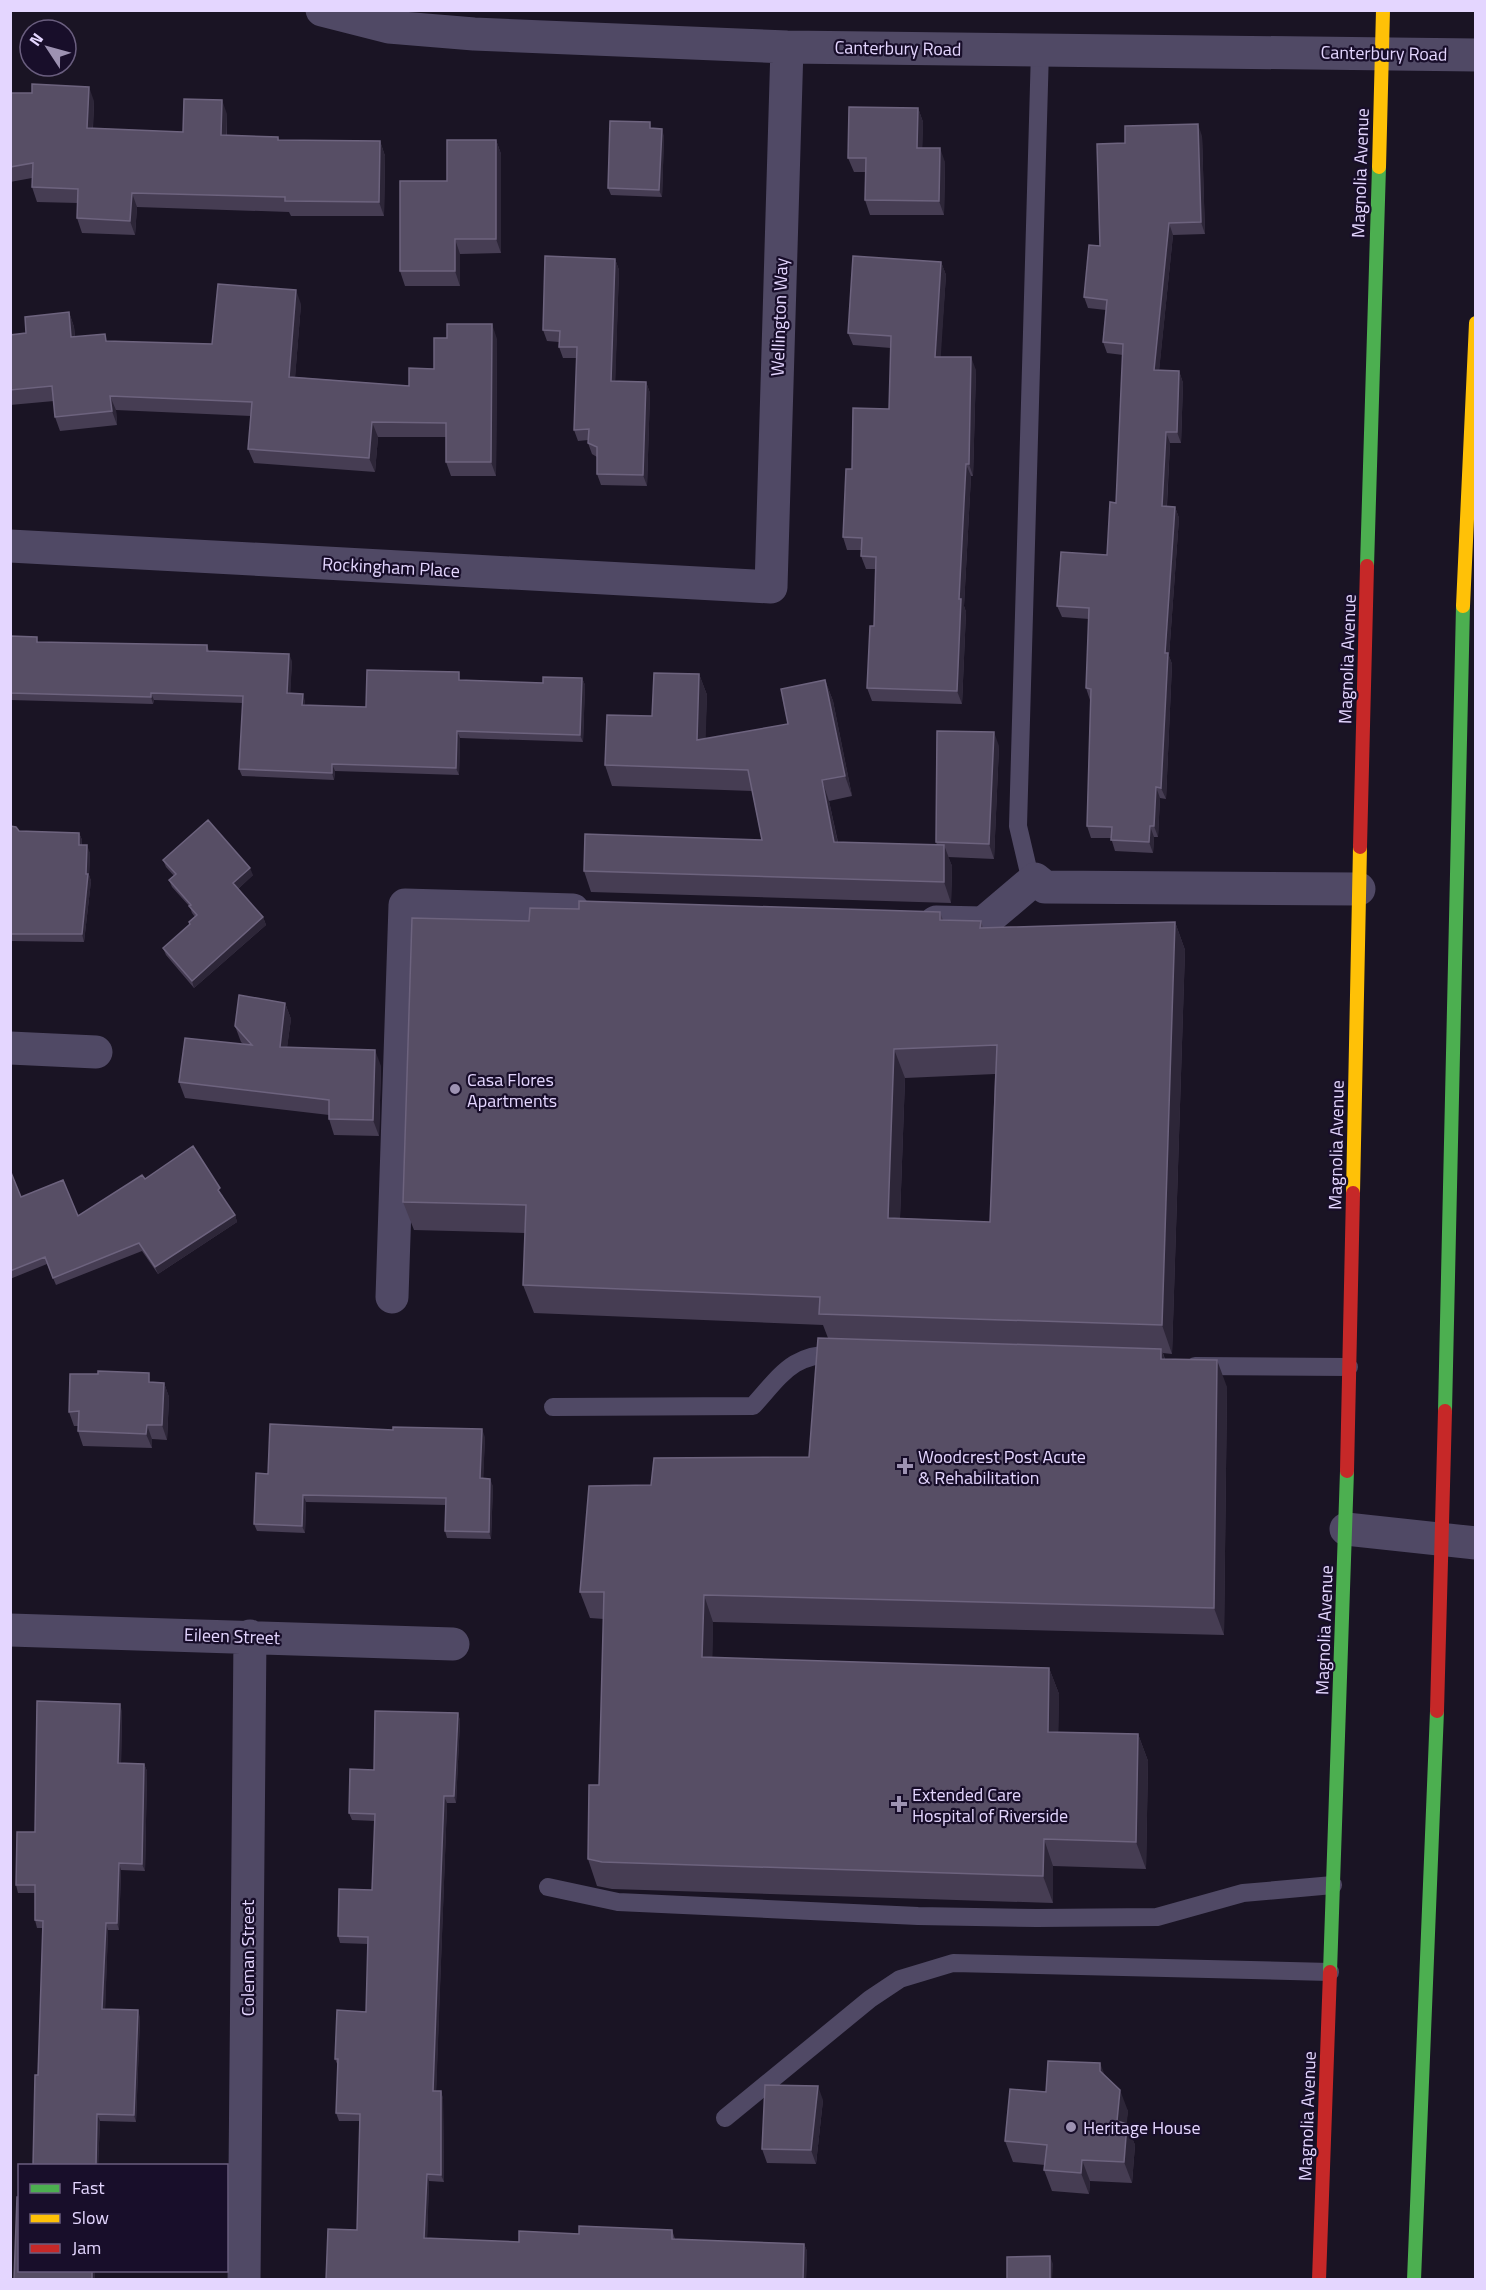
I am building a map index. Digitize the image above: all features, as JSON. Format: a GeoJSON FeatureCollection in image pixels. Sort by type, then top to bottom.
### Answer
{"type":"FeatureCollection","features":[{"type":"Feature","properties":{"kind":"main road","name":"Magnolia Avenue"},"geometry":{"type":"LineString","coordinates":[[1319,2280],[1346,1529],[1359,889],[1383,10]]}},
{"type":"Feature","properties":{"kind":"main road"},"geometry":{"type":"LineString","coordinates":[[1414,2280],[1442,1540],[1476,323]]}},
{"type":"Feature","properties":{"kind":"street","name":"Canterbury Road"},"geometry":{"type":"LineString","coordinates":[[322,10],[389,27],[474,34],[786,47],[1381,52],[1476,55]]}},
{"type":"Feature","properties":{"kind":"street","name":"Wellington Way"},"geometry":{"type":"LineString","coordinates":[[771,587],[786,47]]}},
{"type":"Feature","properties":{"kind":"street","name":"Rockingham Place"},"geometry":{"type":"LineString","coordinates":[[10,546],[771,587]]}},
{"type":"Feature","properties":{"kind":"street"},"geometry":{"type":"LineString","coordinates":[[912,921],[983,923],[1035,879],[1045,887],[1359,889]]}},
{"type":"Feature","properties":{"kind":"street"},"geometry":{"type":"LineString","coordinates":[[392,1297],[405,905],[605,912]]}},
{"type":"Feature","properties":{"kind":"street"},"geometry":{"type":"LineString","coordinates":[[10,1048],[96,1052]]}},
{"type":"Feature","properties":{"kind":"street"},"geometry":{"type":"LineString","coordinates":[[1346,1529],[1476,1543]]}},
{"type":"Feature","properties":{"kind":"street","name":"Eileen Street"},"geometry":{"type":"LineString","coordinates":[[10,1630],[453,1644]]}},
{"type":"Feature","properties":{"kind":"street","name":"Coleman Street"},"geometry":{"type":"LineString","coordinates":[[244,2280],[250,1636]]}},
{"type":"Feature","properties":{"kind":"lane"},"geometry":{"type":"LineString","coordinates":[[1035,879],[1029,873],[1018,826],[1040,50]]}},
{"type":"Feature","properties":{"kind":"lane"},"geometry":{"type":"LineString","coordinates":[[553,1407],[753,1406],[790,1365],[821,1353],[856,1354]]}},
{"type":"Feature","properties":{"kind":"lane"},"geometry":{"type":"LineString","coordinates":[[1182,1365],[1349,1367]]}},
{"type":"Feature","properties":{"kind":"lane"},"geometry":{"type":"LineString","coordinates":[[548,1887],[630,1902],[918,1916],[1059,1918],[1157,1917],[1243,1893],[1333,1885]]}},
{"type":"Feature","properties":{"kind":"lane"},"geometry":{"type":"LineString","coordinates":[[725,2118],[870,1999],[900,1980],[953,1963],[1330,1972]]}},
{"type":"Feature","properties":{"kind":"building"},"geometry":{"type":"Polygon","coordinates":[[[32,84],[89,87],[87,128],[183,132],[184,99],[222,100],[221,135],[278,137],[278,140],[380,141],[379,202],[285,201],[285,197],[132,193],[130,221],[77,218],[78,189],[32,187],[33,163],[10,167],[10,93],[32,93],[32,84]]]}},
{"type":"Feature","properties":{"kind":"building"},"geometry":{"type":"Polygon","coordinates":[[[849,107],[918,108],[917,148],[940,148],[939,201],[865,200],[866,158],[848,158],[849,107]]]}},
{"type":"Feature","properties":{"kind":"building"},"geometry":{"type":"Polygon","coordinates":[[[610,121],[650,122],[650,128],[662,129],[659,190],[608,188],[610,121]]]}},
{"type":"Feature","properties":{"kind":"building"},"geometry":{"type":"Polygon","coordinates":[[[1198,124],[1201,222],[1169,223],[1154,370],[1179,371],[1177,432],[1166,432],[1162,506],[1175,507],[1165,653],[1168,653],[1161,788],[1156,787],[1154,826],[1150,826],[1149,842],[1111,840],[1112,827],[1087,826],[1091,689],[1086,688],[1089,608],[1057,606],[1061,552],[1107,555],[1110,502],[1116,503],[1123,344],[1103,342],[1107,300],[1084,297],[1089,245],[1100,246],[1097,144],[1125,143],[1125,126],[1198,124]]]}},
{"type":"Feature","properties":{"kind":"building"},"geometry":{"type":"Polygon","coordinates":[[[447,140],[496,140],[496,239],[455,239],[455,271],[400,271],[400,181],[447,181],[447,140]]]}},
{"type":"Feature","properties":{"kind":"building"},"geometry":{"type":"Polygon","coordinates":[[[545,256],[615,259],[611,381],[646,382],[643,475],[597,474],[597,447],[588,443],[589,429],[574,430],[577,347],[559,347],[560,331],[543,330],[545,256]]]}},
{"type":"Feature","properties":{"kind":"building"},"geometry":{"type":"Polygon","coordinates":[[[853,256],[941,262],[935,357],[971,357],[969,464],[966,464],[957,691],[867,688],[870,626],[874,626],[876,557],[861,556],[862,538],[843,537],[846,469],[852,469],[853,408],[889,409],[891,336],[848,333],[853,256]]]}},
{"type":"Feature","properties":{"kind":"building"},"geometry":{"type":"Polygon","coordinates":[[[218,284],[296,290],[289,377],[409,386],[409,368],[434,369],[434,338],[447,338],[447,324],[492,324],[491,462],[446,462],[446,423],[372,422],[369,458],[248,449],[252,402],[110,396],[112,411],[55,417],[52,386],[10,390],[10,335],[26,333],[25,317],[69,312],[71,337],[105,334],[106,341],[212,344],[218,284]]]}},
{"type":"Feature","properties":{"kind":"building"},"geometry":{"type":"Polygon","coordinates":[[[10,636],[37,637],[37,642],[207,645],[207,651],[289,654],[287,693],[303,694],[302,705],[366,707],[367,670],[459,672],[459,680],[543,683],[543,677],[582,678],[580,735],[457,731],[456,768],[332,764],[332,773],[239,769],[243,696],[151,693],[151,697],[10,693],[10,636]]]}},
{"type":"Feature","properties":{"kind":"building"},"geometry":{"type":"Polygon","coordinates":[[[654,673],[699,674],[697,740],[788,724],[781,689],[825,680],[845,776],[822,780],[834,842],[944,845],[944,882],[584,871],[585,834],[762,840],[748,770],[605,765],[607,715],[652,716],[654,673]]]}},
{"type":"Feature","properties":{"kind":"building"},"geometry":{"type":"Polygon","coordinates":[[[937,731],[994,732],[989,844],[936,842],[937,731]]]}},
{"type":"Feature","properties":{"kind":"building"},"geometry":{"type":"Polygon","coordinates":[[[208,820],[250,868],[233,883],[263,917],[192,981],[163,948],[197,915],[169,880],[176,874],[163,860],[208,820]]]}},
{"type":"Feature","properties":{"kind":"building"},"geometry":{"type":"Polygon","coordinates":[[[10,826],[16,827],[19,831],[79,833],[79,845],[87,845],[86,874],[88,874],[82,934],[10,934],[10,826]]]}},
{"type":"Feature","properties":{"kind":"building"},"geometry":{"type":"Polygon","coordinates":[[[579,901],[940,912],[940,920],[981,921],[980,928],[1175,922],[1162,1325],[819,1314],[820,1297],[523,1285],[526,1205],[403,1202],[412,918],[529,921],[530,908],[579,909],[579,901]],[[997,1045],[894,1049],[888,1218],[990,1222],[997,1045]]]}},
{"type":"Feature","properties":{"kind":"building"},"geometry":{"type":"Polygon","coordinates":[[[239,995],[285,1003],[280,1047],[375,1050],[373,1120],[329,1119],[329,1100],[179,1082],[185,1038],[252,1045],[235,1026],[239,995]]]}},
{"type":"Feature","properties":{"kind":"building"},"geometry":{"type":"Polygon","coordinates":[[[193,1146],[235,1215],[155,1267],[139,1243],[53,1278],[45,1257],[10,1271],[10,1170],[21,1197],[63,1180],[78,1216],[142,1175],[145,1179],[193,1146]]]}},
{"type":"Feature","properties":{"kind":"building"},"geometry":{"type":"Polygon","coordinates":[[[818,1338],[1161,1349],[1161,1359],[1217,1360],[1214,1608],[704,1595],[702,1657],[1049,1668],[1048,1732],[1138,1734],[1136,1842],[1044,1839],[1043,1876],[602,1862],[588,1859],[589,1785],[599,1785],[604,1592],[580,1592],[589,1486],[651,1485],[654,1458],[809,1457],[818,1338]]]}},
{"type":"Feature","properties":{"kind":"building"},"geometry":{"type":"Polygon","coordinates":[[[98,1371],[149,1373],[149,1382],[164,1383],[162,1425],[147,1425],[146,1434],[78,1431],[79,1411],[69,1412],[70,1374],[98,1374],[98,1371]]]}},
{"type":"Feature","properties":{"kind":"building"},"geometry":{"type":"Polygon","coordinates":[[[270,1424],[393,1430],[393,1427],[482,1429],[480,1478],[490,1479],[489,1532],[445,1531],[446,1498],[303,1495],[302,1526],[254,1524],[256,1473],[268,1474],[270,1424]]]}},
{"type":"Feature","properties":{"kind":"building"},"geometry":{"type":"Polygon","coordinates":[[[37,1701],[120,1704],[118,1763],[144,1764],[142,1864],[119,1863],[117,1923],[106,1923],[102,2009],[138,2010],[134,2115],[97,2114],[96,2164],[33,2164],[43,1921],[35,1920],[35,1885],[16,1885],[17,1832],[35,1832],[37,1701]]]}},
{"type":"Feature","properties":{"kind":"building"},"geometry":{"type":"Polygon","coordinates":[[[375,1711],[458,1713],[454,1796],[444,1796],[439,1927],[433,2091],[441,2091],[441,2175],[427,2174],[424,2238],[519,2242],[519,2231],[579,2234],[579,2226],[672,2230],[672,2239],[804,2244],[803,2280],[326,2280],[328,2229],[357,2230],[360,2114],[336,2113],[338,2059],[335,2059],[337,2010],[366,2012],[368,1937],[338,1936],[339,1889],[372,1890],[375,1814],[349,1813],[350,1769],[374,1770],[375,1711]]]}},
{"type":"Feature","properties":{"kind":"building","name":"Heritage House"},"geometry":{"type":"Polygon","coordinates":[[[1048,2061],[1100,2063],[1100,2071],[1120,2090],[1117,2121],[1127,2124],[1124,2162],[1082,2160],[1081,2173],[1044,2170],[1047,2145],[1005,2141],[1010,2089],[1046,2092],[1048,2061]]]}},
{"type":"Feature","properties":{"kind":"building"},"geometry":{"type":"Polygon","coordinates":[[[765,2085],[818,2086],[811,2150],[762,2149],[765,2085]]]}},
{"type":"Feature","properties":{"kind":"building"},"geometry":{"type":"Polygon","coordinates":[[[18,2197],[18,2272],[92,2272],[92,2280],[14,2280],[18,2197]]]}},
{"type":"Feature","properties":{"kind":"building"},"geometry":{"type":"Polygon","coordinates":[[[1050,2256],[1050,2280],[1007,2280],[1007,2257],[1050,2256]]]}},
{"type":"Feature","properties":{"kind":"traffic: fast"},"geometry":{"type":"LineString","coordinates":[[1367,566],[1379,167]]}},
{"type":"Feature","properties":{"kind":"traffic: fast"},"geometry":{"type":"LineString","coordinates":[[1445,1411],[1463,606]]}},
{"type":"Feature","properties":{"kind":"traffic: fast"},"geometry":{"type":"LineString","coordinates":[[1330,1972],[1347,1471]]}},
{"type":"Feature","properties":{"kind":"traffic: fast"},"geometry":{"type":"LineString","coordinates":[[1414,2280],[1437,1711]]}},
{"type":"Feature","properties":{"kind":"traffic: slow"},"geometry":{"type":"LineString","coordinates":[[1379,167],[1383,10]]}},
{"type":"Feature","properties":{"kind":"traffic: slow"},"geometry":{"type":"LineString","coordinates":[[1463,606],[1476,323]]}},
{"type":"Feature","properties":{"kind":"traffic: slow"},"geometry":{"type":"LineString","coordinates":[[1353,1193],[1360,847]]}},
{"type":"Feature","properties":{"kind":"traffic: jam"},"geometry":{"type":"LineString","coordinates":[[1360,847],[1367,566]]}},
{"type":"Feature","properties":{"kind":"traffic: jam"},"geometry":{"type":"LineString","coordinates":[[1347,1471],[1353,1193]]}},
{"type":"Feature","properties":{"kind":"traffic: jam"},"geometry":{"type":"LineString","coordinates":[[1437,1711],[1445,1411]]}},
{"type":"Feature","properties":{"kind":"traffic: jam"},"geometry":{"type":"LineString","coordinates":[[1319,2280],[1330,1972]]}},
{"type":"Feature","properties":{"kind":"place","name":"Casa Flores Apartments"},"geometry":{"type":"Point","coordinates":[455,1089]}},
{"type":"Feature","properties":{"kind":"place","name":"Woodcrest Post Acute & Rehabilitation"},"geometry":{"type":"Point","coordinates":[905,1466]}},
{"type":"Feature","properties":{"kind":"place","name":"Extended Care Hospital of Riverside"},"geometry":{"type":"Point","coordinates":[899,1804]}},
{"type":"Feature","properties":{"kind":"place","name":"Heritage House"},"geometry":{"type":"Point","coordinates":[1071,2127]}}]}
